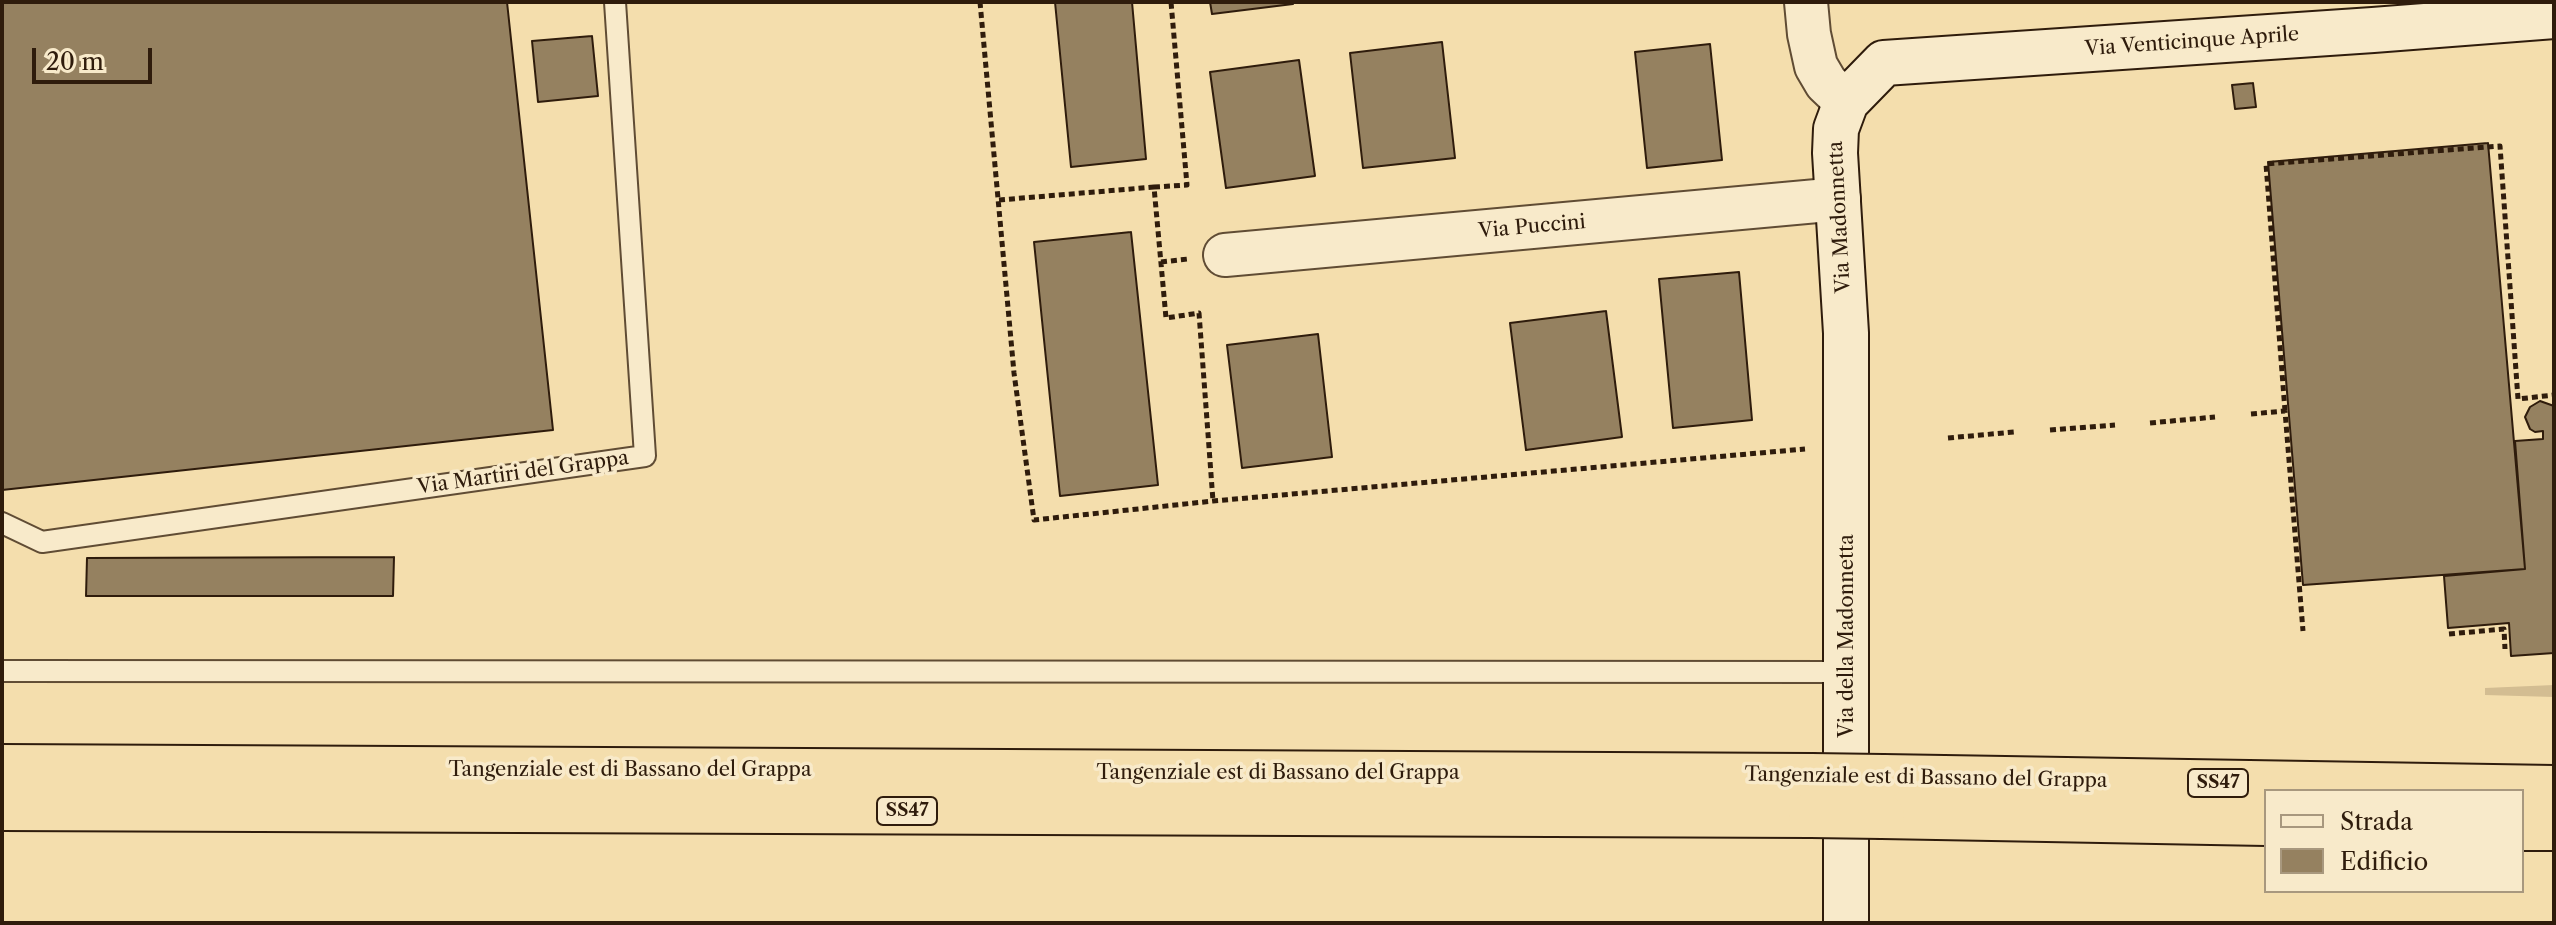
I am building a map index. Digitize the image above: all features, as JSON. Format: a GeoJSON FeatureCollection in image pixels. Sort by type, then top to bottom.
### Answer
{"type":"FeatureCollection","features":[{"type":"Feature","properties":{"kind":"highway","name":"Tangenziale est di Bassano del Grappa"},"geometry":{"type":"LineString","coordinates":[[2,767],[1811,795],[2264,823]]}},
{"type":"Feature","properties":{"kind":"highway","name":"Tangenziale est di Bassano del Grappa"},"geometry":{"type":"LineString","coordinates":[[2479,789],[2554,788]]}},
{"type":"Feature","properties":{"kind":"highway","name":"Tangenziale est di Bassano del Grappa"},"geometry":{"type":"LineString","coordinates":[[1882,797],[2264,792]]}},
{"type":"Feature","properties":{"kind":"highway","name":"Tangenziale est di Bassano del Grappa"},"geometry":{"type":"LineString","coordinates":[[2,808],[1811,795]]}},
{"type":"Feature","properties":{"kind":"highway"},"geometry":{"type":"LineString","coordinates":[[2524,828],[2554,828]]}},
{"type":"Feature","properties":{"kind":"street"},"geometry":{"type":"LineString","coordinates":[[1806,2],[1816,66],[1826,83],[1846,102]]}},
{"type":"Feature","properties":{"kind":"street","name":"Via Venticinque Aprile"},"geometry":{"type":"LineString","coordinates":[[1846,102],[1884,63],[2554,16]]}},
{"type":"Feature","properties":{"kind":"street","name":"Via Madonnetta"},"geometry":{"type":"LineString","coordinates":[[1846,102],[1836,129],[1846,333],[1846,445]]}},
{"type":"Feature","properties":{"kind":"street","name":"Via Puccini"},"geometry":{"type":"LineString","coordinates":[[1225,255],[1839,199]]}},
{"type":"Feature","properties":{"kind":"street","name":"Via della Madonnetta"},"geometry":{"type":"LineString","coordinates":[[1846,445],[1846,923]]}},
{"type":"Feature","properties":{"kind":"lane","name":"Via Martiri del Grappa"},"geometry":{"type":"LineString","coordinates":[[2,523],[42,542],[645,456],[615,2]]}},
{"type":"Feature","properties":{"kind":"lane"},"geometry":{"type":"LineString","coordinates":[[2,671],[1848,672]]}},
{"type":"Feature","properties":{"kind":"path"},"geometry":{"type":"LineString","coordinates":[[980,2],[1014,373],[1034,520],[1213,501],[1846,445]]}},
{"type":"Feature","properties":{"kind":"path"},"geometry":{"type":"LineString","coordinates":[[999,200],[1187,185],[1171,2]]}},
{"type":"Feature","properties":{"kind":"path"},"geometry":{"type":"LineString","coordinates":[[2303,631],[2266,164],[2500,146],[2518,399],[2554,395]]}},
{"type":"Feature","properties":{"kind":"path"},"geometry":{"type":"LineString","coordinates":[[1154,187],[1166,318],[1199,313],[1213,501]]}},
{"type":"Feature","properties":{"kind":"path"},"geometry":{"type":"LineString","coordinates":[[2251,414],[2285,411]]}},
{"type":"Feature","properties":{"kind":"path"},"geometry":{"type":"LineString","coordinates":[[2150,423],[2215,417]]}},
{"type":"Feature","properties":{"kind":"path"},"geometry":{"type":"LineString","coordinates":[[2050,430],[2115,425]]}},
{"type":"Feature","properties":{"kind":"path"},"geometry":{"type":"LineString","coordinates":[[1948,438],[2014,432]]}},
{"type":"Feature","properties":{"kind":"path"},"geometry":{"type":"LineString","coordinates":[[2449,634],[2504,629],[2505,649]]}},
{"type":"Feature","properties":{"kind":"shaded area"},"geometry":{"type":"Polygon","coordinates":[[[2554,685],[2554,697],[2485,695],[2485,688],[2554,685]]]}},
{"type":"Feature","properties":{"kind":"building"},"geometry":{"type":"Polygon","coordinates":[[[2,2],[507,2],[553,430],[2,490],[2,2]]]}},
{"type":"Feature","properties":{"kind":"building"},"geometry":{"type":"Polygon","coordinates":[[[1055,2],[1132,2],[1146,159],[1071,167],[1055,2]]]}},
{"type":"Feature","properties":{"kind":"building"},"geometry":{"type":"Polygon","coordinates":[[[1210,2],[1293,2],[1293,4],[1212,14],[1210,2]]]}},
{"type":"Feature","properties":{"kind":"building"},"geometry":{"type":"Polygon","coordinates":[[[592,36],[598,96],[538,102],[532,41],[592,36]]]}},
{"type":"Feature","properties":{"kind":"building"},"geometry":{"type":"Polygon","coordinates":[[[1442,42],[1455,158],[1363,168],[1350,53],[1442,42]]]}},
{"type":"Feature","properties":{"kind":"building"},"geometry":{"type":"Polygon","coordinates":[[[1710,44],[1722,160],[1647,168],[1635,52],[1710,44]]]}},
{"type":"Feature","properties":{"kind":"building"},"geometry":{"type":"Polygon","coordinates":[[[1299,60],[1315,176],[1226,188],[1210,72],[1299,60]]]}},
{"type":"Feature","properties":{"kind":"building"},"geometry":{"type":"Polygon","coordinates":[[[2253,83],[2256,107],[2235,109],[2232,85],[2253,83]]]}},
{"type":"Feature","properties":{"kind":"building"},"geometry":{"type":"Polygon","coordinates":[[[2488,143],[2525,569],[2303,585],[2268,162],[2488,143]]]}},
{"type":"Feature","properties":{"kind":"building"},"geometry":{"type":"Polygon","coordinates":[[[1131,232],[1158,485],[1060,496],[1034,242],[1131,232]]]}},
{"type":"Feature","properties":{"kind":"building"},"geometry":{"type":"Polygon","coordinates":[[[1739,272],[1752,420],[1673,428],[1659,279],[1739,272]]]}},
{"type":"Feature","properties":{"kind":"building"},"geometry":{"type":"Polygon","coordinates":[[[1606,311],[1622,437],[1526,450],[1510,323],[1606,311]]]}},
{"type":"Feature","properties":{"kind":"building"},"geometry":{"type":"Polygon","coordinates":[[[1318,334],[1332,457],[1242,468],[1227,345],[1318,334]]]}},
{"type":"Feature","properties":{"kind":"building"},"geometry":{"type":"Polygon","coordinates":[[[2540,401],[2554,406],[2554,653],[2511,656],[2509,623],[2448,628],[2444,576],[2525,569],[2515,441],[2543,439],[2543,431],[2530,429],[2525,417],[2530,407],[2540,401]]]}},
{"type":"Feature","properties":{"kind":"building"},"geometry":{"type":"Polygon","coordinates":[[[394,557],[393,596],[86,596],[87,558],[394,557]]]}}]}
